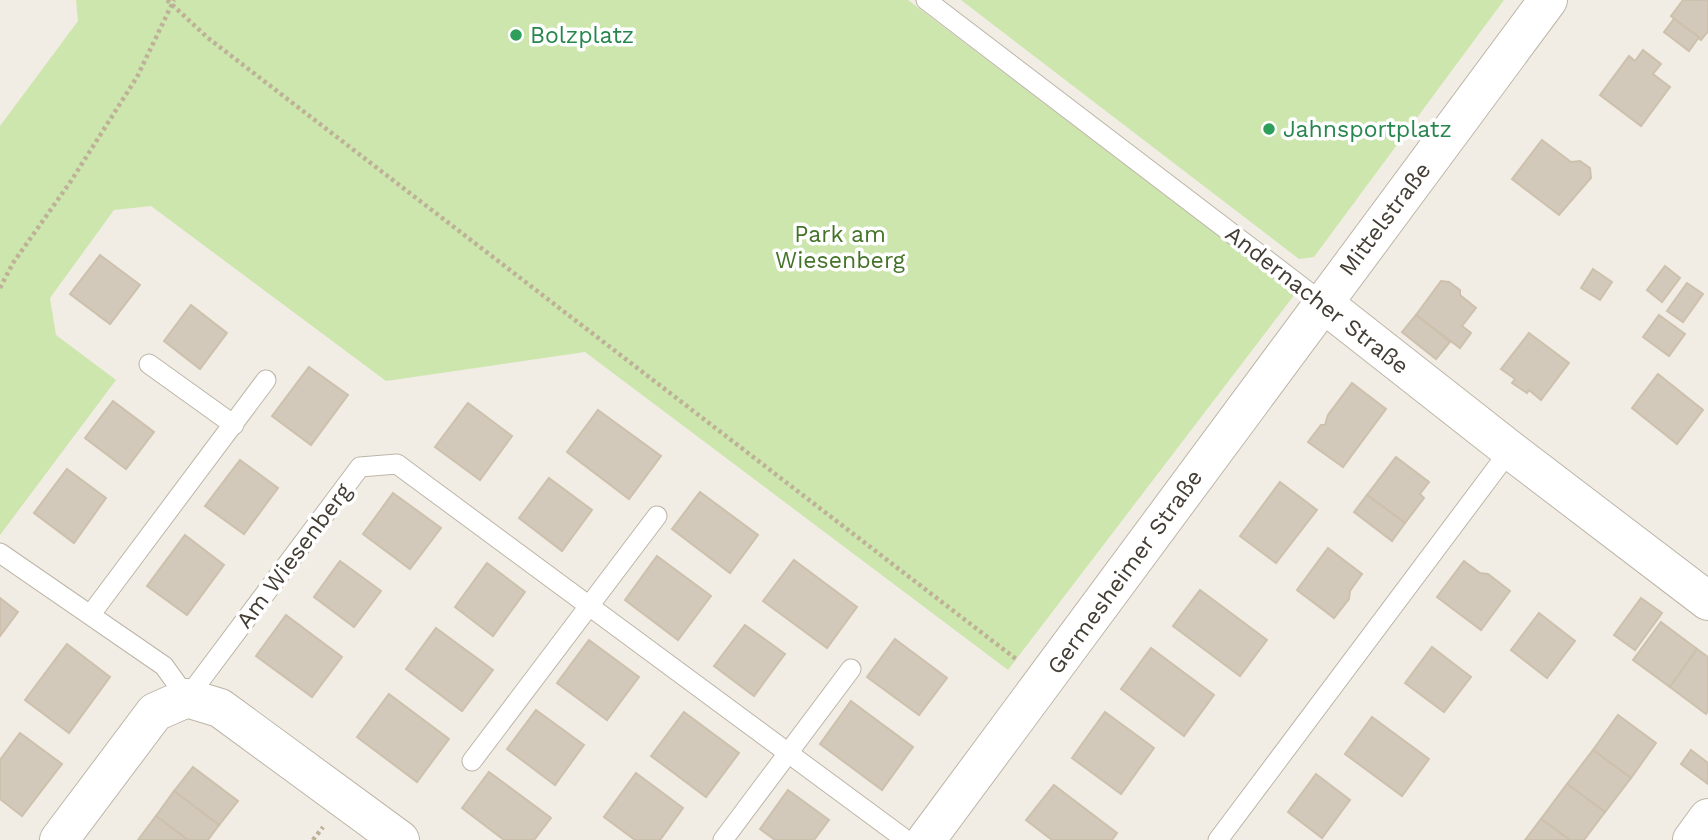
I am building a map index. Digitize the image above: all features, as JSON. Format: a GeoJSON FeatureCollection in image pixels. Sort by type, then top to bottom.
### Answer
{"type":"FeatureCollection","features":[{"type":"Feature","properties":{"kind":"street","name":"Mittelstraße"},"geometry":{"type":"LineString","coordinates":[[1322,303],[1548,0]]}},
{"type":"Feature","properties":{"kind":"street","name":"Andernacher Straße"},"geometry":{"type":"LineString","coordinates":[[1322,303],[1708,601]]}},
{"type":"Feature","properties":{"kind":"street","name":"Germesheimer Straße"},"geometry":{"type":"LineString","coordinates":[[926,840],[1322,303]]}},
{"type":"Feature","properties":{"kind":"street"},"geometry":{"type":"LineString","coordinates":[[59,840],[155,712],[187,698],[220,708],[400,840]]}},
{"type":"Feature","properties":{"kind":"street"},"geometry":{"type":"LineString","coordinates":[[1692,840],[1708,818]]}},
{"type":"Feature","properties":{"kind":"lane","name":"Andernacher Straße"},"geometry":{"type":"LineString","coordinates":[[926,0],[1322,303]]}},
{"type":"Feature","properties":{"kind":"lane"},"geometry":{"type":"LineString","coordinates":[[149,364],[233,425]]}},
{"type":"Feature","properties":{"kind":"lane"},"geometry":{"type":"LineString","coordinates":[[91,614],[266,380]]}},
{"type":"Feature","properties":{"kind":"lane"},"geometry":{"type":"LineString","coordinates":[[1218,840],[1510,450]]}},
{"type":"Feature","properties":{"kind":"lane","name":"Am Wiesenberg"},"geometry":{"type":"LineString","coordinates":[[187,698],[360,467],[397,464],[906,840]]}},
{"type":"Feature","properties":{"kind":"lane"},"geometry":{"type":"LineString","coordinates":[[472,761],[657,516]]}},
{"type":"Feature","properties":{"kind":"lane"},"geometry":{"type":"LineString","coordinates":[[0,553],[164,666],[187,698]]}},
{"type":"Feature","properties":{"kind":"lane"},"geometry":{"type":"LineString","coordinates":[[723,840],[851,669]]}},
{"type":"Feature","properties":{"kind":"path"},"geometry":{"type":"LineString","coordinates":[[167,0],[174,2],[219,46],[1045,680]]}},
{"type":"Feature","properties":{"kind":"path"},"geometry":{"type":"LineString","coordinates":[[0,288],[13,263],[71,181],[137,77],[174,2]]}},
{"type":"Feature","properties":{"kind":"path"},"geometry":{"type":"LineString","coordinates":[[313,840],[323,826]]}},
{"type":"Feature","properties":{"kind":"green space","name":"Park am Wiesenberg"},"geometry":{"type":"Polygon","coordinates":[[[76,0],[908,0],[1295,294],[1008,670],[585,352],[386,381],[151,206],[114,210],[50,298],[56,335],[116,380],[0,535],[0,126],[78,21],[76,0]]]}},
{"type":"Feature","properties":{"kind":"green space","name":"Jahnsportplatz"},"geometry":{"type":"Polygon","coordinates":[[[961,0],[1504,0],[1314,257],[1299,259],[961,0]]]}},
{"type":"Feature","properties":{"kind":"building"},"geometry":{"type":"Polygon","coordinates":[[[1683,0],[1708,0],[1708,31],[1701,40],[1671,16],[1683,0]]]}},
{"type":"Feature","properties":{"kind":"building"},"geometry":{"type":"Polygon","coordinates":[[[1674,19],[1699,37],[1689,51],[1664,32],[1674,19]]]}},
{"type":"Feature","properties":{"kind":"building"},"geometry":{"type":"Polygon","coordinates":[[[1643,50],[1661,64],[1653,74],[1670,87],[1641,126],[1600,95],[1629,56],[1635,61],[1643,50]]]}},
{"type":"Feature","properties":{"kind":"building"},"geometry":{"type":"Polygon","coordinates":[[[1542,140],[1571,162],[1580,161],[1590,168],[1591,178],[1559,215],[1512,179],[1542,140]]]}},
{"type":"Feature","properties":{"kind":"building"},"geometry":{"type":"Polygon","coordinates":[[[100,255],[140,285],[110,324],[70,294],[100,255]]]}},
{"type":"Feature","properties":{"kind":"building"},"geometry":{"type":"Polygon","coordinates":[[[1665,266],[1680,278],[1662,302],[1647,290],[1665,266]]]}},
{"type":"Feature","properties":{"kind":"building"},"geometry":{"type":"Polygon","coordinates":[[[1593,269],[1612,282],[1600,300],[1581,288],[1593,269]]]}},
{"type":"Feature","properties":{"kind":"building"},"geometry":{"type":"Polygon","coordinates":[[[1441,281],[1449,282],[1460,290],[1460,295],[1476,308],[1462,326],[1471,333],[1460,348],[1416,315],[1441,281]]]}},
{"type":"Feature","properties":{"kind":"building"},"geometry":{"type":"Polygon","coordinates":[[[1687,283],[1703,294],[1683,322],[1667,311],[1687,283]]]}},
{"type":"Feature","properties":{"kind":"building"},"geometry":{"type":"Polygon","coordinates":[[[191,305],[227,333],[200,369],[164,341],[191,305]]]}},
{"type":"Feature","properties":{"kind":"building"},"geometry":{"type":"Polygon","coordinates":[[[1416,315],[1450,342],[1436,359],[1402,332],[1416,315]]]}},
{"type":"Feature","properties":{"kind":"building"},"geometry":{"type":"Polygon","coordinates":[[[1659,315],[1685,334],[1669,356],[1643,337],[1659,315]]]}},
{"type":"Feature","properties":{"kind":"building"},"geometry":{"type":"Polygon","coordinates":[[[1529,333],[1569,363],[1541,400],[1529,390],[1527,393],[1512,383],[1515,379],[1501,369],[1529,333]]]}},
{"type":"Feature","properties":{"kind":"building"},"geometry":{"type":"Polygon","coordinates":[[[309,367],[348,395],[311,445],[272,416],[309,367]]]}},
{"type":"Feature","properties":{"kind":"building"},"geometry":{"type":"Polygon","coordinates":[[[1658,374],[1703,410],[1677,444],[1632,408],[1658,374]]]}},
{"type":"Feature","properties":{"kind":"building"},"geometry":{"type":"Polygon","coordinates":[[[1352,383],[1386,409],[1343,467],[1308,442],[1321,425],[1325,425],[1328,415],[1352,383]]]}},
{"type":"Feature","properties":{"kind":"building"},"geometry":{"type":"Polygon","coordinates":[[[113,401],[154,432],[126,469],[85,438],[113,401]]]}},
{"type":"Feature","properties":{"kind":"building"},"geometry":{"type":"Polygon","coordinates":[[[468,403],[512,436],[480,480],[435,447],[468,403]]]}},
{"type":"Feature","properties":{"kind":"building"},"geometry":{"type":"Polygon","coordinates":[[[598,410],[661,456],[629,499],[567,452],[598,410]]]}},
{"type":"Feature","properties":{"kind":"building"},"geometry":{"type":"Polygon","coordinates":[[[1396,457],[1429,482],[1420,494],[1424,498],[1405,523],[1367,495],[1396,457]]]}},
{"type":"Feature","properties":{"kind":"building"},"geometry":{"type":"Polygon","coordinates":[[[240,460],[278,488],[244,534],[205,506],[240,460]]]}},
{"type":"Feature","properties":{"kind":"building"},"geometry":{"type":"Polygon","coordinates":[[[67,469],[106,498],[74,543],[34,513],[67,469]]]}},
{"type":"Feature","properties":{"kind":"building"},"geometry":{"type":"Polygon","coordinates":[[[549,478],[592,510],[562,551],[519,518],[549,478]]]}},
{"type":"Feature","properties":{"kind":"building"},"geometry":{"type":"Polygon","coordinates":[[[1280,482],[1317,510],[1276,563],[1240,536],[1280,482]]]}},
{"type":"Feature","properties":{"kind":"building"},"geometry":{"type":"Polygon","coordinates":[[[700,492],[758,535],[730,573],[672,529],[700,492]]]}},
{"type":"Feature","properties":{"kind":"building"},"geometry":{"type":"Polygon","coordinates":[[[393,493],[441,528],[410,569],[363,534],[393,493]]]}},
{"type":"Feature","properties":{"kind":"building"},"geometry":{"type":"Polygon","coordinates":[[[1367,495],[1405,523],[1392,541],[1354,512],[1367,495]]]}},
{"type":"Feature","properties":{"kind":"building"},"geometry":{"type":"Polygon","coordinates":[[[185,535],[224,565],[187,615],[147,586],[185,535]]]}},
{"type":"Feature","properties":{"kind":"building"},"geometry":{"type":"Polygon","coordinates":[[[1328,548],[1362,574],[1350,591],[1349,599],[1334,618],[1297,590],[1328,548]]]}},
{"type":"Feature","properties":{"kind":"building"},"geometry":{"type":"Polygon","coordinates":[[[657,556],[711,596],[678,640],[625,600],[657,556]]]}},
{"type":"Feature","properties":{"kind":"building"},"geometry":{"type":"Polygon","coordinates":[[[794,560],[857,607],[827,648],[763,601],[794,560]]]}},
{"type":"Feature","properties":{"kind":"building"},"geometry":{"type":"Polygon","coordinates":[[[340,561],[381,591],[354,627],[314,597],[340,561]]]}},
{"type":"Feature","properties":{"kind":"building"},"geometry":{"type":"Polygon","coordinates":[[[1464,561],[1480,573],[1488,574],[1510,591],[1481,630],[1437,597],[1464,561]]]}},
{"type":"Feature","properties":{"kind":"building"},"geometry":{"type":"Polygon","coordinates":[[[487,563],[525,592],[493,636],[455,607],[487,563]]]}},
{"type":"Feature","properties":{"kind":"building"},"geometry":{"type":"Polygon","coordinates":[[[1200,590],[1267,640],[1240,676],[1173,626],[1200,590]]]}},
{"type":"Feature","properties":{"kind":"building"},"geometry":{"type":"Polygon","coordinates":[[[0,598],[18,612],[0,636],[0,598]]]}},
{"type":"Feature","properties":{"kind":"building"},"geometry":{"type":"Polygon","coordinates":[[[1641,598],[1662,613],[1635,650],[1614,635],[1641,598]]]}},
{"type":"Feature","properties":{"kind":"building"},"geometry":{"type":"Polygon","coordinates":[[[1539,613],[1575,641],[1547,678],[1511,650],[1539,613]]]}},
{"type":"Feature","properties":{"kind":"building"},"geometry":{"type":"Polygon","coordinates":[[[286,615],[342,657],[312,697],[256,656],[286,615]]]}},
{"type":"Feature","properties":{"kind":"building"},"geometry":{"type":"Polygon","coordinates":[[[1661,622],[1697,649],[1670,687],[1633,660],[1661,622]]]}},
{"type":"Feature","properties":{"kind":"building"},"geometry":{"type":"Polygon","coordinates":[[[745,625],[785,654],[754,696],[714,666],[745,625]]]}},
{"type":"Feature","properties":{"kind":"building"},"geometry":{"type":"Polygon","coordinates":[[[436,628],[493,670],[462,711],[406,669],[436,628]]]}},
{"type":"Feature","properties":{"kind":"building"},"geometry":{"type":"Polygon","coordinates":[[[895,639],[947,678],[919,715],[867,677],[895,639]]]}},
{"type":"Feature","properties":{"kind":"building"},"geometry":{"type":"Polygon","coordinates":[[[589,640],[639,677],[607,720],[557,683],[589,640]]]}},
{"type":"Feature","properties":{"kind":"building"},"geometry":{"type":"Polygon","coordinates":[[[67,644],[110,677],[69,733],[25,700],[67,644]]]}},
{"type":"Feature","properties":{"kind":"building"},"geometry":{"type":"Polygon","coordinates":[[[1432,647],[1471,677],[1444,712],[1405,683],[1432,647]]]}},
{"type":"Feature","properties":{"kind":"building"},"geometry":{"type":"Polygon","coordinates":[[[1151,648],[1214,695],[1184,736],[1121,689],[1151,648]]]}},
{"type":"Feature","properties":{"kind":"building"},"geometry":{"type":"Polygon","coordinates":[[[1697,649],[1708,657],[1706,714],[1670,687],[1697,649]]]}},
{"type":"Feature","properties":{"kind":"building"},"geometry":{"type":"Polygon","coordinates":[[[389,694],[449,739],[417,782],[357,737],[389,694]]]}},
{"type":"Feature","properties":{"kind":"building"},"geometry":{"type":"Polygon","coordinates":[[[851,701],[913,747],[882,790],[820,744],[851,701]]]}},
{"type":"Feature","properties":{"kind":"building"},"geometry":{"type":"Polygon","coordinates":[[[536,710],[584,745],[555,785],[507,749],[536,710]]]}},
{"type":"Feature","properties":{"kind":"building"},"geometry":{"type":"Polygon","coordinates":[[[684,712],[739,753],[706,797],[651,756],[684,712]]]}},
{"type":"Feature","properties":{"kind":"building"},"geometry":{"type":"Polygon","coordinates":[[[1105,712],[1154,748],[1121,794],[1072,758],[1105,712]]]}},
{"type":"Feature","properties":{"kind":"building"},"geometry":{"type":"Polygon","coordinates":[[[1618,715],[1656,743],[1631,778],[1593,750],[1618,715]]]}},
{"type":"Feature","properties":{"kind":"building"},"geometry":{"type":"Polygon","coordinates":[[[1372,717],[1429,759],[1402,796],[1345,754],[1372,717]]]}},
{"type":"Feature","properties":{"kind":"building"},"geometry":{"type":"Polygon","coordinates":[[[20,733],[62,764],[22,816],[0,799],[0,760],[20,733]]]}},
{"type":"Feature","properties":{"kind":"building"},"geometry":{"type":"Polygon","coordinates":[[[1593,750],[1631,778],[1605,812],[1567,784],[1593,750]]]}},
{"type":"Feature","properties":{"kind":"building"},"geometry":{"type":"Polygon","coordinates":[[[1691,750],[1708,763],[1708,784],[1681,764],[1691,750]]]}},
{"type":"Feature","properties":{"kind":"building"},"geometry":{"type":"Polygon","coordinates":[[[193,767],[238,801],[219,825],[174,791],[193,767]]]}},
{"type":"Feature","properties":{"kind":"building"},"geometry":{"type":"Polygon","coordinates":[[[489,772],[551,818],[534,840],[504,840],[462,808],[489,772]]]}},
{"type":"Feature","properties":{"kind":"building"},"geometry":{"type":"Polygon","coordinates":[[[636,773],[683,808],[660,840],[635,840],[604,817],[636,773]]]}},
{"type":"Feature","properties":{"kind":"building"},"geometry":{"type":"Polygon","coordinates":[[[1316,774],[1350,800],[1322,838],[1288,812],[1316,774]]]}},
{"type":"Feature","properties":{"kind":"building"},"geometry":{"type":"Polygon","coordinates":[[[1567,784],[1605,812],[1584,840],[1570,840],[1541,819],[1567,784]]]}},
{"type":"Feature","properties":{"kind":"building"},"geometry":{"type":"Polygon","coordinates":[[[1054,785],[1117,833],[1112,840],[1052,840],[1026,820],[1054,785]]]}},
{"type":"Feature","properties":{"kind":"building"},"geometry":{"type":"Polygon","coordinates":[[[788,790],[829,820],[814,840],[775,840],[760,829],[788,790]]]}},
{"type":"Feature","properties":{"kind":"building"},"geometry":{"type":"Polygon","coordinates":[[[174,791],[219,825],[208,840],[188,840],[156,816],[174,791]]]}},
{"type":"Feature","properties":{"kind":"building"},"geometry":{"type":"Polygon","coordinates":[[[156,816],[188,840],[138,840],[156,816]]]}},
{"type":"Feature","properties":{"kind":"building"},"geometry":{"type":"Polygon","coordinates":[[[1541,819],[1570,840],[1525,840],[1541,819]]]}},
{"type":"Feature","properties":{"kind":"place","name":"Bolzplatz"},"geometry":{"type":"Point","coordinates":[516,35]}},
{"type":"Feature","properties":{"kind":"place","name":"Jahnsportplatz"},"geometry":{"type":"Point","coordinates":[1269,129]}}]}
